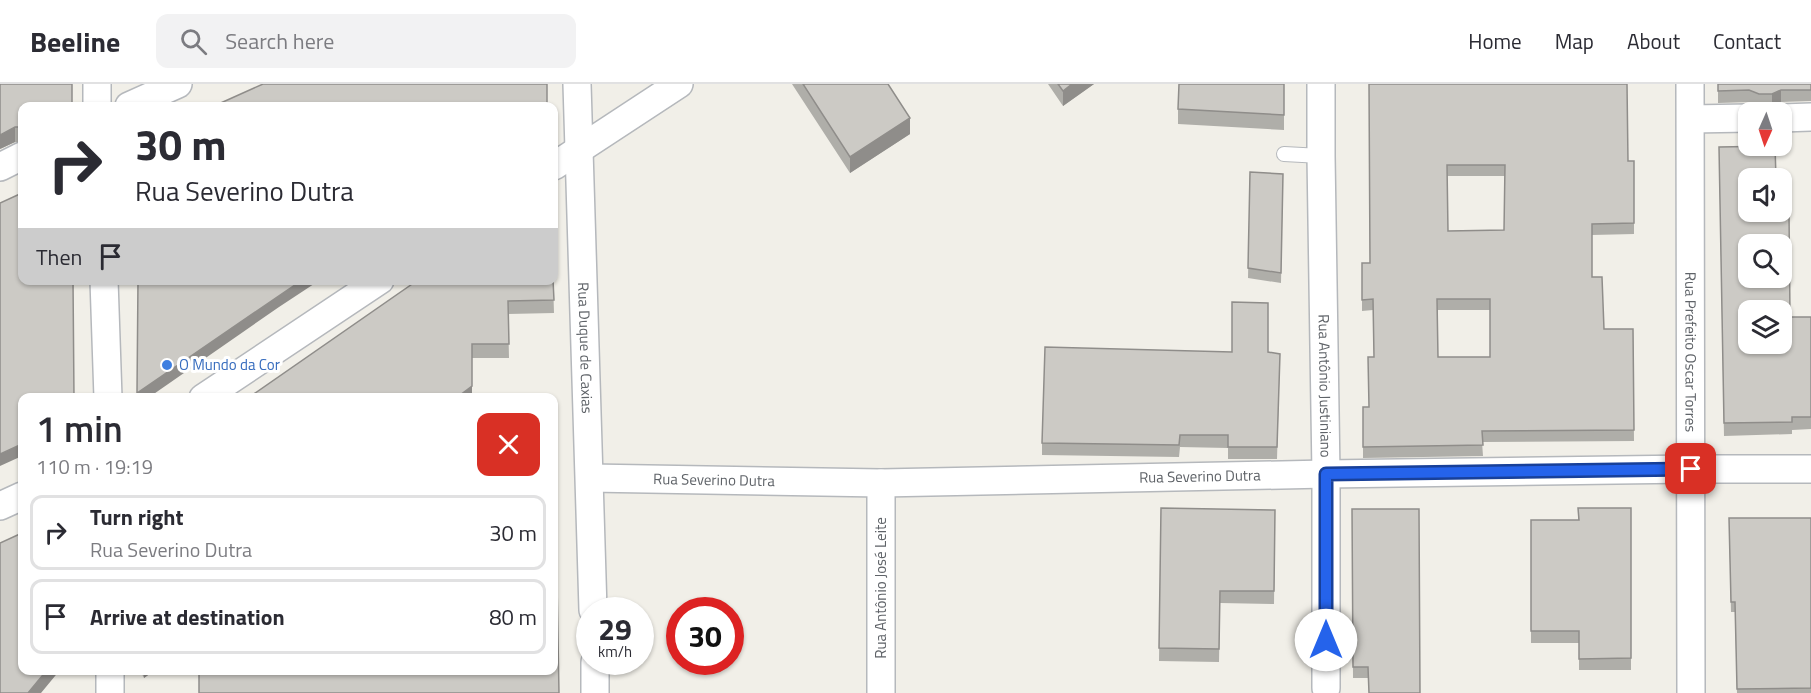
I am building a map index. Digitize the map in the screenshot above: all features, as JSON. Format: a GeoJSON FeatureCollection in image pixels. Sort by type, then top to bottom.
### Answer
{"type":"FeatureCollection","features":[{"type":"Feature","properties":{"kind":"street"},"geometry":{"type":"LineString","coordinates":[[97,84],[97,102]]}},
{"type":"Feature","properties":{"kind":"street"},"geometry":{"type":"LineString","coordinates":[[138,102],[178,84]]}},
{"type":"Feature","properties":{"kind":"street","name":"Rua Duque de Caxias"},"geometry":{"type":"LineString","coordinates":[[577,84],[593,597]]}},
{"type":"Feature","properties":{"kind":"street"},"geometry":{"type":"LineString","coordinates":[[558,163],[680,84]]}},
{"type":"Feature","properties":{"kind":"street","name":"Rua Antônio Justiniano"},"geometry":{"type":"LineString","coordinates":[[1322,84],[1326,688]]}},
{"type":"Feature","properties":{"kind":"street","name":"Rua Prefeito Oscar Torres"},"geometry":{"type":"LineString","coordinates":[[1690,84],[1690,693]]}},
{"type":"Feature","properties":{"kind":"street"},"geometry":{"type":"LineString","coordinates":[[1792,118],[1811,117]]}},
{"type":"Feature","properties":{"kind":"street"},"geometry":{"type":"LineString","coordinates":[[1691,119],[1738,118]]}},
{"type":"Feature","properties":{"kind":"street"},"geometry":{"type":"LineString","coordinates":[[0,167],[18,158]]}},
{"type":"Feature","properties":{"kind":"street"},"geometry":{"type":"LineString","coordinates":[[104,285],[108,393]]}},
{"type":"Feature","properties":{"kind":"street"},"geometry":{"type":"LineString","coordinates":[[210,393],[372,285]]}},
{"type":"Feature","properties":{"kind":"street","name":"Rua Severino Dutra"},"geometry":{"type":"LineString","coordinates":[[590,478],[881,483],[1326,474],[1811,469]]}},
{"type":"Feature","properties":{"kind":"street","name":"Rua Antônio José Leite"},"geometry":{"type":"LineString","coordinates":[[881,483],[881,693]]}},
{"type":"Feature","properties":{"kind":"street"},"geometry":{"type":"LineString","coordinates":[[0,506],[18,498]]}},
{"type":"Feature","properties":{"kind":"street"},"geometry":{"type":"LineString","coordinates":[[110,675],[110,693]]}},
{"type":"Feature","properties":{"kind":"street"},"geometry":{"type":"LineString","coordinates":[[595,675],[596,693]]}},
{"type":"Feature","properties":{"kind":"lane"},"geometry":{"type":"LineString","coordinates":[[1284,154],[1321,156]]}},
{"type":"Feature","properties":{"kind":"building"},"geometry":{"type":"Polygon","coordinates":[[[0,84],[72,84],[72,102],[18,102],[18,127],[0,135],[0,84]]]}},
{"type":"Feature","properties":{"kind":"building"},"geometry":{"type":"Polygon","coordinates":[[[263,84],[547,84],[547,102],[223,102],[263,84]]]}},
{"type":"Feature","properties":{"kind":"building"},"geometry":{"type":"Polygon","coordinates":[[[803,84],[888,84],[910,118],[850,157],[803,84]]]}},
{"type":"Feature","properties":{"kind":"building"},"geometry":{"type":"Polygon","coordinates":[[[1058,84],[1072,84],[1063,91],[1058,84]]]}},
{"type":"Feature","properties":{"kind":"building"},"geometry":{"type":"Polygon","coordinates":[[[1179,84],[1284,84],[1284,115],[1178,109],[1179,84]]]}},
{"type":"Feature","properties":{"kind":"building"},"geometry":{"type":"Polygon","coordinates":[[[1369,84],[1627,84],[1628,161],[1634,161],[1634,223],[1592,224],[1592,277],[1602,277],[1604,329],[1633,329],[1634,430],[1482,431],[1483,445],[1363,447],[1363,407],[1369,407],[1368,357],[1374,357],[1373,299],[1362,300],[1362,263],[1370,263],[1369,84]],[[1447,165],[1448,231],[1504,230],[1505,165],[1447,165]],[[1437,299],[1438,357],[1490,357],[1490,299],[1437,299]]]}},
{"type":"Feature","properties":{"kind":"building"},"geometry":{"type":"Polygon","coordinates":[[[1718,84],[1811,84],[1811,90],[1781,90],[1772,94],[1759,94],[1749,90],[1718,91],[1718,84]]]}},
{"type":"Feature","properties":{"kind":"building"},"geometry":{"type":"Polygon","coordinates":[[[1719,147],[1738,147],[1738,156],[1775,156],[1776,168],[1738,168],[1738,222],[1789,222],[1789,234],[1738,234],[1738,288],[1790,288],[1790,300],[1738,300],[1738,354],[1792,354],[1792,317],[1811,317],[1811,417],[1792,417],[1792,422],[1724,423],[1719,147]]]}},
{"type":"Feature","properties":{"kind":"building"},"geometry":{"type":"Polygon","coordinates":[[[1250,172],[1283,174],[1281,273],[1248,268],[1250,172]]]}},
{"type":"Feature","properties":{"kind":"building"},"geometry":{"type":"Polygon","coordinates":[[[18,195],[18,285],[73,285],[74,393],[18,393],[18,446],[0,454],[0,203],[18,195]]]}},
{"type":"Feature","properties":{"kind":"building","name":"O Mundo da Cor"},"geometry":{"type":"Polygon","coordinates":[[[138,285],[295,285],[137,393],[138,285]]]}},
{"type":"Feature","properties":{"kind":"building"},"geometry":{"type":"Polygon","coordinates":[[[411,285],[553,285],[554,300],[508,301],[509,344],[472,344],[472,386],[463,393],[255,393],[411,285]]]}},
{"type":"Feature","properties":{"kind":"building"},"geometry":{"type":"Polygon","coordinates":[[[1232,302],[1268,303],[1268,352],[1280,354],[1277,447],[1228,447],[1228,435],[1180,435],[1179,445],[1042,443],[1045,347],[1232,352],[1232,302]]]}},
{"type":"Feature","properties":{"kind":"building"},"geometry":{"type":"Polygon","coordinates":[[[1161,508],[1275,510],[1274,591],[1220,591],[1219,649],[1159,648],[1161,508]]]}},
{"type":"Feature","properties":{"kind":"building"},"geometry":{"type":"Polygon","coordinates":[[[1578,508],[1631,508],[1631,658],[1579,659],[1579,631],[1531,631],[1531,520],[1579,520],[1578,508]]]}},
{"type":"Feature","properties":{"kind":"building"},"geometry":{"type":"Polygon","coordinates":[[[1352,509],[1419,509],[1420,693],[1369,693],[1368,667],[1353,667],[1352,509]]]}},
{"type":"Feature","properties":{"kind":"building"},"geometry":{"type":"Polygon","coordinates":[[[1729,518],[1811,518],[1811,688],[1737,689],[1735,602],[1731,602],[1729,518]]]}},
{"type":"Feature","properties":{"kind":"building"},"geometry":{"type":"Polygon","coordinates":[[[18,535],[18,675],[43,675],[28,693],[0,693],[0,543],[18,535]]]}},
{"type":"Feature","properties":{"kind":"building"},"geometry":{"type":"Polygon","coordinates":[[[558,638],[559,693],[199,693],[199,675],[558,675],[558,638]]]}},
{"type":"Feature","properties":{"kind":"place","name":"O Mundo da Cor"},"geometry":{"type":"Point","coordinates":[167,365]}},
{"type":"Feature","properties":{"kind":"route"},"geometry":{"type":"LineString","coordinates":[[1326,640],[1326,474],[1691,469]]}}]}
